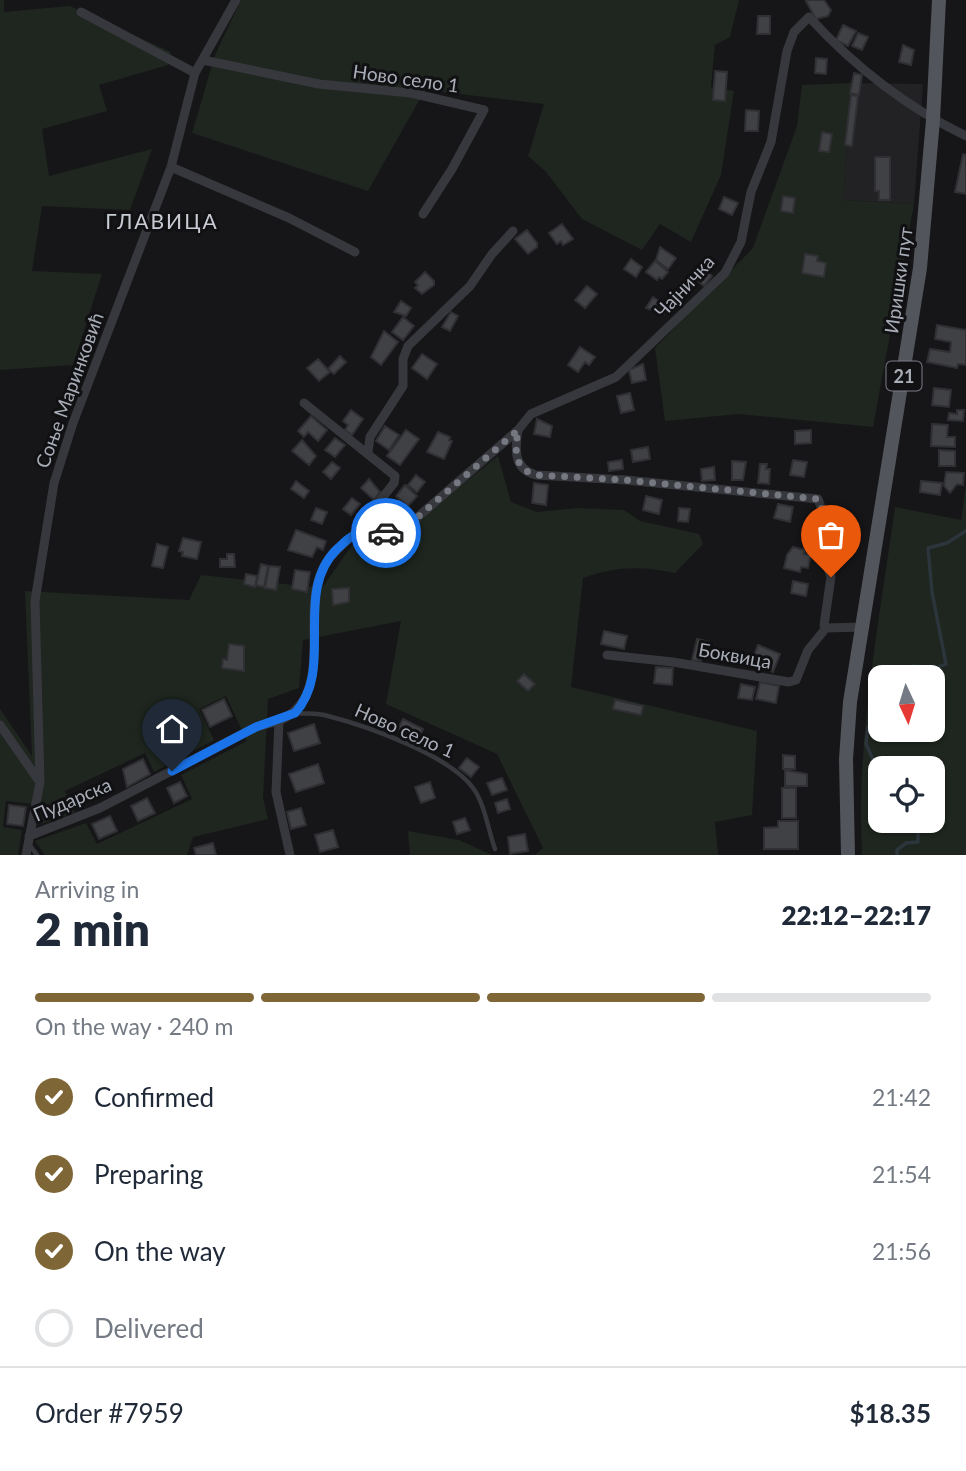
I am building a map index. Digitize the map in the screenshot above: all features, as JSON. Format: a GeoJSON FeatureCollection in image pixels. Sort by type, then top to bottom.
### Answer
{"type":"FeatureCollection","features":[{"type":"Feature","properties":{"kind":"main road","name":"Иришки пут"},"geometry":{"type":"LineString","coordinates":[[848,855],[845,822],[847,728],[920,268],[933,120],[939,0]]}},
{"type":"Feature","properties":{"kind":"street","name":"Соње Маринковић"},"geometry":{"type":"LineString","coordinates":[[26,855],[40,782],[35,601],[54,483],[73,423],[171,167],[195,74],[236,0]]}},
{"type":"Feature","properties":{"kind":"street"},"geometry":{"type":"LineString","coordinates":[[81,12],[195,74]]}},
{"type":"Feature","properties":{"kind":"street","name":"Чајничка"},"geometry":{"type":"LineString","coordinates":[[352,536],[388,533],[412,522],[518,430],[531,414],[616,377],[724,273],[741,242],[751,192],[771,142],[786,51],[794,33],[809,17],[848,58],[933,120]]}},
{"type":"Feature","properties":{"kind":"street","name":"Ново село 1"},"geometry":{"type":"LineString","coordinates":[[203,60],[319,84],[411,93],[484,110],[452,170],[423,214]]}},
{"type":"Feature","properties":{"kind":"street"},"geometry":{"type":"LineString","coordinates":[[933,120],[966,136]]}},
{"type":"Feature","properties":{"kind":"street"},"geometry":{"type":"LineString","coordinates":[[171,167],[289,218],[355,252]]}},
{"type":"Feature","properties":{"kind":"street"},"geometry":{"type":"LineString","coordinates":[[368,452],[370,437],[403,386],[403,359],[408,346],[470,286],[492,254],[513,232]]}},
{"type":"Feature","properties":{"kind":"street"},"geometry":{"type":"LineString","coordinates":[[295,713],[311,684],[319,577],[334,552],[352,536],[395,478],[393,473],[368,452],[304,403]]}},
{"type":"Feature","properties":{"kind":"street"},"geometry":{"type":"LineString","coordinates":[[518,430],[518,463],[523,470],[536,475],[625,480],[818,499],[825,518],[822,550],[831,577],[823,621],[826,628],[862,627]]}},
{"type":"Feature","properties":{"kind":"street","name":"Боквица"},"geometry":{"type":"LineString","coordinates":[[607,655],[673,662],[792,682],[796,680],[813,642],[826,628]]}},
{"type":"Feature","properties":{"kind":"street","name":"Пударска"},"geometry":{"type":"LineString","coordinates":[[29,839],[79,818],[247,732],[295,713]]}},
{"type":"Feature","properties":{"kind":"street"},"geometry":{"type":"LineString","coordinates":[[279,721],[276,792],[290,855]]}},
{"type":"Feature","properties":{"kind":"street"},"geometry":{"type":"LineString","coordinates":[[0,725],[40,782]]}},
{"type":"Feature","properties":{"kind":"lane","name":"Ново село 1"},"geometry":{"type":"LineString","coordinates":[[295,713],[325,715],[342,720],[418,751],[458,774],[476,793],[495,849]]}},
{"type":"Feature","properties":{"kind":"lane"},"geometry":{"type":"LineString","coordinates":[[29,839],[37,855]]}},
{"type":"Feature","properties":{"kind":"shaded area"},"geometry":{"type":"Polygon","coordinates":[[[0,0],[4,0],[4,12],[70,6],[171,52],[168,65],[99,85],[107,111],[42,129],[49,176],[152,149],[130,210],[42,206],[32,271],[102,274],[73,365],[0,370],[0,0]]]}},
{"type":"Feature","properties":{"kind":"shaded area"},"geometry":{"type":"Polygon","coordinates":[[[241,0],[739,0],[730,37],[715,45],[711,87],[734,91],[721,175],[691,242],[660,224],[642,250],[582,219],[546,172],[528,156],[544,104],[425,90],[368,191],[192,133],[215,55],[241,0]]]}},
{"type":"Feature","properties":{"kind":"shaded area"},"geometry":{"type":"Polygon","coordinates":[[[851,83],[923,84],[914,204],[843,200],[851,83]]]}},
{"type":"Feature","properties":{"kind":"shaded area"},"geometry":{"type":"Polygon","coordinates":[[[851,83],[843,200],[914,204],[873,427],[739,414],[665,421],[655,348],[753,248],[797,126],[802,85],[851,83]]]}},
{"type":"Feature","properties":{"kind":"shaded area"},"geometry":{"type":"Polygon","coordinates":[[[498,456],[511,502],[537,512],[577,508],[624,510],[640,521],[699,534],[703,544],[675,573],[629,568],[583,578],[571,687],[757,731],[752,815],[715,822],[718,855],[535,855],[543,848],[497,754],[386,704],[401,621],[303,640],[299,688],[268,699],[263,798],[268,819],[193,837],[187,855],[45,855],[35,841],[86,823],[97,844],[192,799],[181,775],[247,741],[226,696],[199,709],[214,740],[154,772],[145,753],[65,791],[75,813],[38,825],[42,805],[6,801],[3,827],[22,830],[18,855],[0,855],[0,709],[32,756],[25,591],[189,600],[201,575],[322,588],[376,511],[405,530],[498,456]]]}},
{"type":"Feature","properties":{"kind":"shaded area"},"geometry":{"type":"Polygon","coordinates":[[[966,485],[966,855],[862,855],[862,768],[868,707],[868,742],[945,742],[945,665],[873,665],[895,507],[961,520],[966,485]]]}},
{"type":"Feature","properties":{"kind":"shaded area"},"geometry":{"type":"Polygon","coordinates":[[[408,831],[459,840],[492,855],[410,855],[408,831]]]}},
{"type":"Feature","properties":{"kind":"building"},"geometry":{"type":"Polygon","coordinates":[[[824,0],[831,10],[828,16],[816,19],[806,1],[824,0]]]}},
{"type":"Feature","properties":{"kind":"building"},"geometry":{"type":"Polygon","coordinates":[[[758,16],[770,16],[770,34],[757,34],[758,16]]]}},
{"type":"Feature","properties":{"kind":"building"},"geometry":{"type":"Polygon","coordinates":[[[843,25],[856,31],[848,46],[836,40],[843,25]]]}},
{"type":"Feature","properties":{"kind":"building"},"geometry":{"type":"Polygon","coordinates":[[[858,33],[868,37],[862,50],[852,46],[858,33]]]}},
{"type":"Feature","properties":{"kind":"building"},"geometry":{"type":"Polygon","coordinates":[[[903,45],[914,50],[911,65],[899,62],[903,45]]]}},
{"type":"Feature","properties":{"kind":"building"},"geometry":{"type":"Polygon","coordinates":[[[816,58],[827,59],[826,74],[815,73],[816,58]]]}},
{"type":"Feature","properties":{"kind":"building"},"geometry":{"type":"Polygon","coordinates":[[[715,71],[727,72],[725,101],[713,100],[715,71]]]}},
{"type":"Feature","properties":{"kind":"building"},"geometry":{"type":"Polygon","coordinates":[[[854,73],[862,75],[859,95],[850,93],[854,73]]]}},
{"type":"Feature","properties":{"kind":"building"},"geometry":{"type":"Polygon","coordinates":[[[851,95],[858,96],[852,146],[845,145],[851,95]]]}},
{"type":"Feature","properties":{"kind":"building"},"geometry":{"type":"Polygon","coordinates":[[[746,110],[759,111],[758,131],[745,131],[746,110]]]}},
{"type":"Feature","properties":{"kind":"building"},"geometry":{"type":"Polygon","coordinates":[[[822,132],[832,134],[829,152],[819,151],[822,132]]]}},
{"type":"Feature","properties":{"kind":"building"},"geometry":{"type":"Polygon","coordinates":[[[963,154],[966,155],[966,194],[955,192],[963,154]]]}},
{"type":"Feature","properties":{"kind":"building"},"geometry":{"type":"Polygon","coordinates":[[[875,157],[890,157],[890,200],[879,200],[879,191],[875,191],[875,157]]]}},
{"type":"Feature","properties":{"kind":"building"},"geometry":{"type":"Polygon","coordinates":[[[783,196],[795,198],[793,213],[781,211],[783,196]]]}},
{"type":"Feature","properties":{"kind":"building"},"geometry":{"type":"Polygon","coordinates":[[[724,197],[738,203],[732,215],[719,209],[724,197]]]}},
{"type":"Feature","properties":{"kind":"building"},"geometry":{"type":"Polygon","coordinates":[[[562,224],[573,239],[563,245],[561,241],[557,244],[549,233],[562,224]]]}},
{"type":"Feature","properties":{"kind":"building"},"geometry":{"type":"Polygon","coordinates":[[[527,230],[537,243],[537,247],[528,254],[515,239],[527,230]]]}},
{"type":"Feature","properties":{"kind":"building"},"geometry":{"type":"Polygon","coordinates":[[[660,247],[676,258],[668,269],[656,260],[660,247]]]}},
{"type":"Feature","properties":{"kind":"building"},"geometry":{"type":"Polygon","coordinates":[[[805,254],[818,256],[817,261],[826,263],[824,277],[802,273],[805,254]]]}},
{"type":"Feature","properties":{"kind":"building"},"geometry":{"type":"Polygon","coordinates":[[[631,259],[642,267],[636,277],[624,269],[631,259]]]}},
{"type":"Feature","properties":{"kind":"building"},"geometry":{"type":"Polygon","coordinates":[[[655,261],[668,272],[662,279],[659,277],[657,280],[646,272],[655,261]]]}},
{"type":"Feature","properties":{"kind":"building"},"geometry":{"type":"Polygon","coordinates":[[[700,265],[712,276],[704,286],[691,275],[700,265]]]}},
{"type":"Feature","properties":{"kind":"building"},"geometry":{"type":"Polygon","coordinates":[[[425,272],[434,281],[434,285],[422,294],[415,288],[418,285],[415,282],[425,272]]]}},
{"type":"Feature","properties":{"kind":"building"},"geometry":{"type":"Polygon","coordinates":[[[587,286],[597,294],[585,308],[575,300],[587,286]]]}},
{"type":"Feature","properties":{"kind":"building"},"geometry":{"type":"Polygon","coordinates":[[[653,297],[668,307],[664,314],[646,308],[653,297]]]}},
{"type":"Feature","properties":{"kind":"building"},"geometry":{"type":"Polygon","coordinates":[[[401,301],[411,308],[406,316],[394,312],[401,301]]]}},
{"type":"Feature","properties":{"kind":"building"},"geometry":{"type":"Polygon","coordinates":[[[451,312],[458,316],[450,331],[442,327],[451,312]]]}},
{"type":"Feature","properties":{"kind":"building"},"geometry":{"type":"Polygon","coordinates":[[[403,317],[414,326],[403,340],[392,332],[403,317]]]}},
{"type":"Feature","properties":{"kind":"building"},"geometry":{"type":"Polygon","coordinates":[[[937,325],[966,330],[966,365],[958,364],[957,368],[927,362],[930,349],[950,352],[951,342],[935,339],[937,325]]]}},
{"type":"Feature","properties":{"kind":"building"},"geometry":{"type":"Polygon","coordinates":[[[384,331],[398,342],[381,365],[371,357],[384,331]]]}},
{"type":"Feature","properties":{"kind":"building"},"geometry":{"type":"Polygon","coordinates":[[[580,347],[595,357],[589,365],[585,362],[578,372],[568,365],[580,347]]]}},
{"type":"Feature","properties":{"kind":"building"},"geometry":{"type":"Polygon","coordinates":[[[422,354],[437,364],[427,379],[412,368],[422,354]]]}},
{"type":"Feature","properties":{"kind":"building"},"geometry":{"type":"Polygon","coordinates":[[[340,356],[346,362],[334,374],[328,369],[340,356]]]}},
{"type":"Feature","properties":{"kind":"building"},"geometry":{"type":"Polygon","coordinates":[[[318,359],[330,372],[319,381],[307,368],[318,359]]]}},
{"type":"Feature","properties":{"kind":"building"},"geometry":{"type":"Polygon","coordinates":[[[643,364],[646,380],[632,383],[629,370],[643,364]]]}},
{"type":"Feature","properties":{"kind":"building"},"geometry":{"type":"Polygon","coordinates":[[[934,388],[951,390],[949,407],[932,405],[934,388]]]}},
{"type":"Feature","properties":{"kind":"building"},"geometry":{"type":"Polygon","coordinates":[[[630,393],[634,410],[621,413],[617,396],[630,393]]]}},
{"type":"Feature","properties":{"kind":"building"},"geometry":{"type":"Polygon","coordinates":[[[351,410],[363,419],[352,435],[345,430],[348,425],[343,421],[351,410]]]}},
{"type":"Feature","properties":{"kind":"building"},"geometry":{"type":"Polygon","coordinates":[[[957,410],[964,410],[963,421],[948,420],[949,413],[957,414],[957,410]]]}},
{"type":"Feature","properties":{"kind":"building"},"geometry":{"type":"Polygon","coordinates":[[[311,416],[327,430],[318,441],[308,432],[304,437],[298,431],[311,416]]]}},
{"type":"Feature","properties":{"kind":"building"},"geometry":{"type":"Polygon","coordinates":[[[537,419],[552,426],[550,437],[534,434],[537,419]]]}},
{"type":"Feature","properties":{"kind":"building"},"geometry":{"type":"Polygon","coordinates":[[[932,424],[948,425],[947,437],[955,437],[955,447],[931,446],[932,424]]]}},
{"type":"Feature","properties":{"kind":"building"},"geometry":{"type":"Polygon","coordinates":[[[385,426],[399,435],[389,450],[376,441],[385,426]]]}},
{"type":"Feature","properties":{"kind":"building"},"geometry":{"type":"Polygon","coordinates":[[[406,430],[419,439],[400,465],[387,456],[406,430]]]}},
{"type":"Feature","properties":{"kind":"building"},"geometry":{"type":"Polygon","coordinates":[[[811,430],[811,443],[795,444],[795,431],[811,430]]]}},
{"type":"Feature","properties":{"kind":"building"},"geometry":{"type":"Polygon","coordinates":[[[438,432],[450,437],[449,440],[452,441],[444,459],[427,452],[438,432]]]}},
{"type":"Feature","properties":{"kind":"building"},"geometry":{"type":"Polygon","coordinates":[[[335,438],[345,445],[335,457],[325,450],[335,438]]]}},
{"type":"Feature","properties":{"kind":"building"},"geometry":{"type":"Polygon","coordinates":[[[302,440],[316,456],[309,465],[292,451],[302,440]]]}},
{"type":"Feature","properties":{"kind":"building"},"geometry":{"type":"Polygon","coordinates":[[[648,447],[650,459],[633,462],[631,450],[648,447]]]}},
{"type":"Feature","properties":{"kind":"building"},"geometry":{"type":"Polygon","coordinates":[[[939,450],[955,451],[955,466],[939,466],[939,450]]]}},
{"type":"Feature","properties":{"kind":"building"},"geometry":{"type":"Polygon","coordinates":[[[622,460],[623,469],[609,471],[608,462],[622,460]]]}},
{"type":"Feature","properties":{"kind":"building"},"geometry":{"type":"Polygon","coordinates":[[[793,460],[807,462],[804,477],[790,475],[793,460]]]}},
{"type":"Feature","properties":{"kind":"building"},"geometry":{"type":"Polygon","coordinates":[[[732,461],[746,462],[743,480],[732,480],[732,461]]]}},
{"type":"Feature","properties":{"kind":"building"},"geometry":{"type":"Polygon","coordinates":[[[332,462],[340,468],[331,479],[323,472],[332,462]]]}},
{"type":"Feature","properties":{"kind":"building"},"geometry":{"type":"Polygon","coordinates":[[[760,464],[767,464],[766,469],[770,469],[769,484],[758,483],[760,464]]]}},
{"type":"Feature","properties":{"kind":"building"},"geometry":{"type":"Polygon","coordinates":[[[714,467],[715,480],[702,481],[701,469],[714,467]]]}},
{"type":"Feature","properties":{"kind":"building"},"geometry":{"type":"Polygon","coordinates":[[[946,472],[964,473],[963,485],[957,484],[950,493],[944,486],[946,472]]]}},
{"type":"Feature","properties":{"kind":"building"},"geometry":{"type":"Polygon","coordinates":[[[416,475],[425,482],[417,492],[408,485],[416,475]]]}},
{"type":"Feature","properties":{"kind":"building"},"geometry":{"type":"Polygon","coordinates":[[[369,479],[380,492],[374,500],[361,488],[369,479]]]}},
{"type":"Feature","properties":{"kind":"building"},"geometry":{"type":"Polygon","coordinates":[[[296,481],[309,491],[304,498],[291,489],[296,481]]]}},
{"type":"Feature","properties":{"kind":"building"},"geometry":{"type":"Polygon","coordinates":[[[921,481],[942,483],[940,495],[920,492],[921,481]]]}},
{"type":"Feature","properties":{"kind":"building"},"geometry":{"type":"Polygon","coordinates":[[[534,483],[548,485],[546,505],[532,503],[534,483]]]}},
{"type":"Feature","properties":{"kind":"building"},"geometry":{"type":"Polygon","coordinates":[[[405,485],[417,496],[408,506],[396,496],[405,485]]]}},
{"type":"Feature","properties":{"kind":"building"},"geometry":{"type":"Polygon","coordinates":[[[646,496],[662,500],[659,514],[643,510],[646,496]]]}},
{"type":"Feature","properties":{"kind":"building"},"geometry":{"type":"Polygon","coordinates":[[[352,498],[360,504],[351,515],[343,509],[352,498]]]}},
{"type":"Feature","properties":{"kind":"building"},"geometry":{"type":"Polygon","coordinates":[[[778,504],[793,507],[790,522],[774,518],[778,504]]]}},
{"type":"Feature","properties":{"kind":"building"},"geometry":{"type":"Polygon","coordinates":[[[316,508],[327,512],[322,524],[311,520],[316,508]]]}},
{"type":"Feature","properties":{"kind":"building"},"geometry":{"type":"Polygon","coordinates":[[[679,508],[690,509],[688,522],[678,521],[679,508]]]}},
{"type":"Feature","properties":{"kind":"building"},"geometry":{"type":"Polygon","coordinates":[[[296,530],[326,541],[323,550],[317,547],[312,557],[288,550],[296,530]]]}},
{"type":"Feature","properties":{"kind":"building"},"geometry":{"type":"Polygon","coordinates":[[[183,538],[201,542],[197,559],[182,556],[183,552],[179,551],[183,538]]]}},
{"type":"Feature","properties":{"kind":"building"},"geometry":{"type":"Polygon","coordinates":[[[157,544],[168,547],[163,568],[152,566],[157,544]]]}},
{"type":"Feature","properties":{"kind":"building"},"geometry":{"type":"Polygon","coordinates":[[[793,547],[805,550],[804,554],[811,555],[808,568],[801,567],[800,572],[784,568],[787,555],[793,547]]]}},
{"type":"Feature","properties":{"kind":"building"},"geometry":{"type":"Polygon","coordinates":[[[227,554],[234,554],[235,567],[220,567],[220,559],[227,559],[227,554]]]}},
{"type":"Feature","properties":{"kind":"building"},"geometry":{"type":"Polygon","coordinates":[[[261,564],[268,566],[264,587],[256,585],[261,564]]]}},
{"type":"Feature","properties":{"kind":"building"},"geometry":{"type":"Polygon","coordinates":[[[269,566],[280,567],[276,590],[265,588],[269,566]]]}},
{"type":"Feature","properties":{"kind":"building"},"geometry":{"type":"Polygon","coordinates":[[[295,570],[310,572],[307,592],[292,589],[295,570]]]}},
{"type":"Feature","properties":{"kind":"building"},"geometry":{"type":"Polygon","coordinates":[[[246,574],[257,576],[255,587],[244,584],[246,574]]]}},
{"type":"Feature","properties":{"kind":"building"},"geometry":{"type":"Polygon","coordinates":[[[793,581],[808,584],[806,596],[791,593],[793,581]]]}},
{"type":"Feature","properties":{"kind":"building"},"geometry":{"type":"Polygon","coordinates":[[[349,588],[349,602],[333,605],[332,589],[349,588]]]}},
{"type":"Feature","properties":{"kind":"building"},"geometry":{"type":"Polygon","coordinates":[[[604,631],[627,636],[624,649],[601,644],[604,631]]]}},
{"type":"Feature","properties":{"kind":"building"},"geometry":{"type":"Polygon","coordinates":[[[697,639],[710,642],[707,657],[702,656],[701,661],[692,660],[697,639]]]}},
{"type":"Feature","properties":{"kind":"building"},"geometry":{"type":"Polygon","coordinates":[[[229,644],[244,646],[244,671],[222,668],[223,659],[227,660],[229,644]]]}},
{"type":"Feature","properties":{"kind":"building"},"geometry":{"type":"Polygon","coordinates":[[[758,645],[780,654],[773,672],[751,663],[758,645]]]}},
{"type":"Feature","properties":{"kind":"building"},"geometry":{"type":"Polygon","coordinates":[[[656,667],[673,668],[672,685],[654,683],[656,667]]]}},
{"type":"Feature","properties":{"kind":"building"},"geometry":{"type":"Polygon","coordinates":[[[524,674],[535,684],[528,691],[517,681],[524,674]]]}},
{"type":"Feature","properties":{"kind":"building"},"geometry":{"type":"Polygon","coordinates":[[[760,682],[779,686],[776,703],[756,699],[760,682]]]}},
{"type":"Feature","properties":{"kind":"building"},"geometry":{"type":"Polygon","coordinates":[[[741,684],[755,687],[752,700],[738,698],[741,684]]]}},
{"type":"Feature","properties":{"kind":"building"},"geometry":{"type":"Polygon","coordinates":[[[224,699],[232,716],[210,727],[202,710],[224,699]]]}},
{"type":"Feature","properties":{"kind":"building"},"geometry":{"type":"Polygon","coordinates":[[[615,700],[643,706],[641,715],[613,709],[615,700]]]}},
{"type":"Feature","properties":{"kind":"building"},"geometry":{"type":"Polygon","coordinates":[[[403,719],[423,729],[418,740],[397,730],[403,719]]]}},
{"type":"Feature","properties":{"kind":"building"},"geometry":{"type":"Polygon","coordinates":[[[314,724],[320,743],[294,751],[288,733],[314,724]]]}},
{"type":"Feature","properties":{"kind":"building"},"geometry":{"type":"Polygon","coordinates":[[[783,755],[795,756],[795,769],[783,769],[783,755]]]}},
{"type":"Feature","properties":{"kind":"building"},"geometry":{"type":"Polygon","coordinates":[[[467,758],[479,767],[471,777],[459,768],[467,758]]]}},
{"type":"Feature","properties":{"kind":"building"},"geometry":{"type":"Polygon","coordinates":[[[143,759],[150,774],[127,787],[123,769],[143,759]]]}},
{"type":"Feature","properties":{"kind":"building"},"geometry":{"type":"Polygon","coordinates":[[[318,764],[324,783],[296,792],[289,774],[318,764]]]}},
{"type":"Feature","properties":{"kind":"building"},"geometry":{"type":"Polygon","coordinates":[[[785,770],[807,774],[807,786],[785,786],[785,770]]]}},
{"type":"Feature","properties":{"kind":"building"},"geometry":{"type":"Polygon","coordinates":[[[502,778],[507,790],[492,795],[487,783],[502,778]]]}},
{"type":"Feature","properties":{"kind":"building"},"geometry":{"type":"Polygon","coordinates":[[[180,782],[187,796],[174,803],[167,788],[180,782]]]}},
{"type":"Feature","properties":{"kind":"building"},"geometry":{"type":"Polygon","coordinates":[[[430,782],[435,798],[421,803],[415,787],[430,782]]]}},
{"type":"Feature","properties":{"kind":"building"},"geometry":{"type":"Polygon","coordinates":[[[782,788],[796,788],[796,818],[782,818],[782,788]]]}},
{"type":"Feature","properties":{"kind":"building"},"geometry":{"type":"Polygon","coordinates":[[[147,798],[155,813],[138,821],[131,806],[147,798]]]}},
{"type":"Feature","properties":{"kind":"building"},"geometry":{"type":"Polygon","coordinates":[[[507,799],[510,809],[498,813],[495,803],[507,799]]]}},
{"type":"Feature","properties":{"kind":"building"},"geometry":{"type":"Polygon","coordinates":[[[9,805],[26,807],[23,826],[7,824],[9,805]]]}},
{"type":"Feature","properties":{"kind":"building"},"geometry":{"type":"Polygon","coordinates":[[[301,808],[306,825],[291,829],[287,812],[301,808]]]}},
{"type":"Feature","properties":{"kind":"building"},"geometry":{"type":"Polygon","coordinates":[[[110,816],[117,831],[99,839],[92,824],[110,816]]]}},
{"type":"Feature","properties":{"kind":"building"},"geometry":{"type":"Polygon","coordinates":[[[465,818],[470,830],[457,834],[453,822],[465,818]]]}},
{"type":"Feature","properties":{"kind":"building"},"geometry":{"type":"Polygon","coordinates":[[[778,821],[798,821],[798,849],[764,849],[764,828],[778,827],[778,821]]]}},
{"type":"Feature","properties":{"kind":"building"},"geometry":{"type":"Polygon","coordinates":[[[333,830],[338,847],[320,852],[315,835],[333,830]]]}},
{"type":"Feature","properties":{"kind":"building"},"geometry":{"type":"Polygon","coordinates":[[[525,834],[528,851],[510,854],[508,837],[525,834]]]}},
{"type":"Feature","properties":{"kind":"building"},"geometry":{"type":"Polygon","coordinates":[[[213,843],[216,855],[196,855],[194,848],[213,843]]]}},
{"type":"Feature","properties":{"kind":"waterway"},"geometry":{"type":"LineString","coordinates":[[944,665],[946,664],[932,592],[928,548],[947,543],[966,531]]}},
{"type":"Feature","properties":{"kind":"waterway"},"geometry":{"type":"LineString","coordinates":[[868,727],[866,744],[871,756]]}},
{"type":"Feature","properties":{"kind":"waterway"},"geometry":{"type":"LineString","coordinates":[[897,855],[897,850],[906,843],[918,842],[918,833]]}},
{"type":"Feature","properties":{"kind":"way so far"},"geometry":{"type":"LineString","coordinates":[[386,533],[412,522],[518,430],[518,463],[523,470],[536,475],[625,480],[818,499],[825,518],[822,550],[831,577]]}},
{"type":"Feature","properties":{"kind":"district","name":"ГЛАВИЦА"},"geometry":{"type":"Point","coordinates":[162,220]}},
{"type":"Feature","properties":{"kind":"route"},"geometry":{"type":"LineString","coordinates":[[172,771],[256,727],[279,721],[295,713],[311,684],[316,592],[322,570],[334,552],[352,536],[386,533]]}}]}
